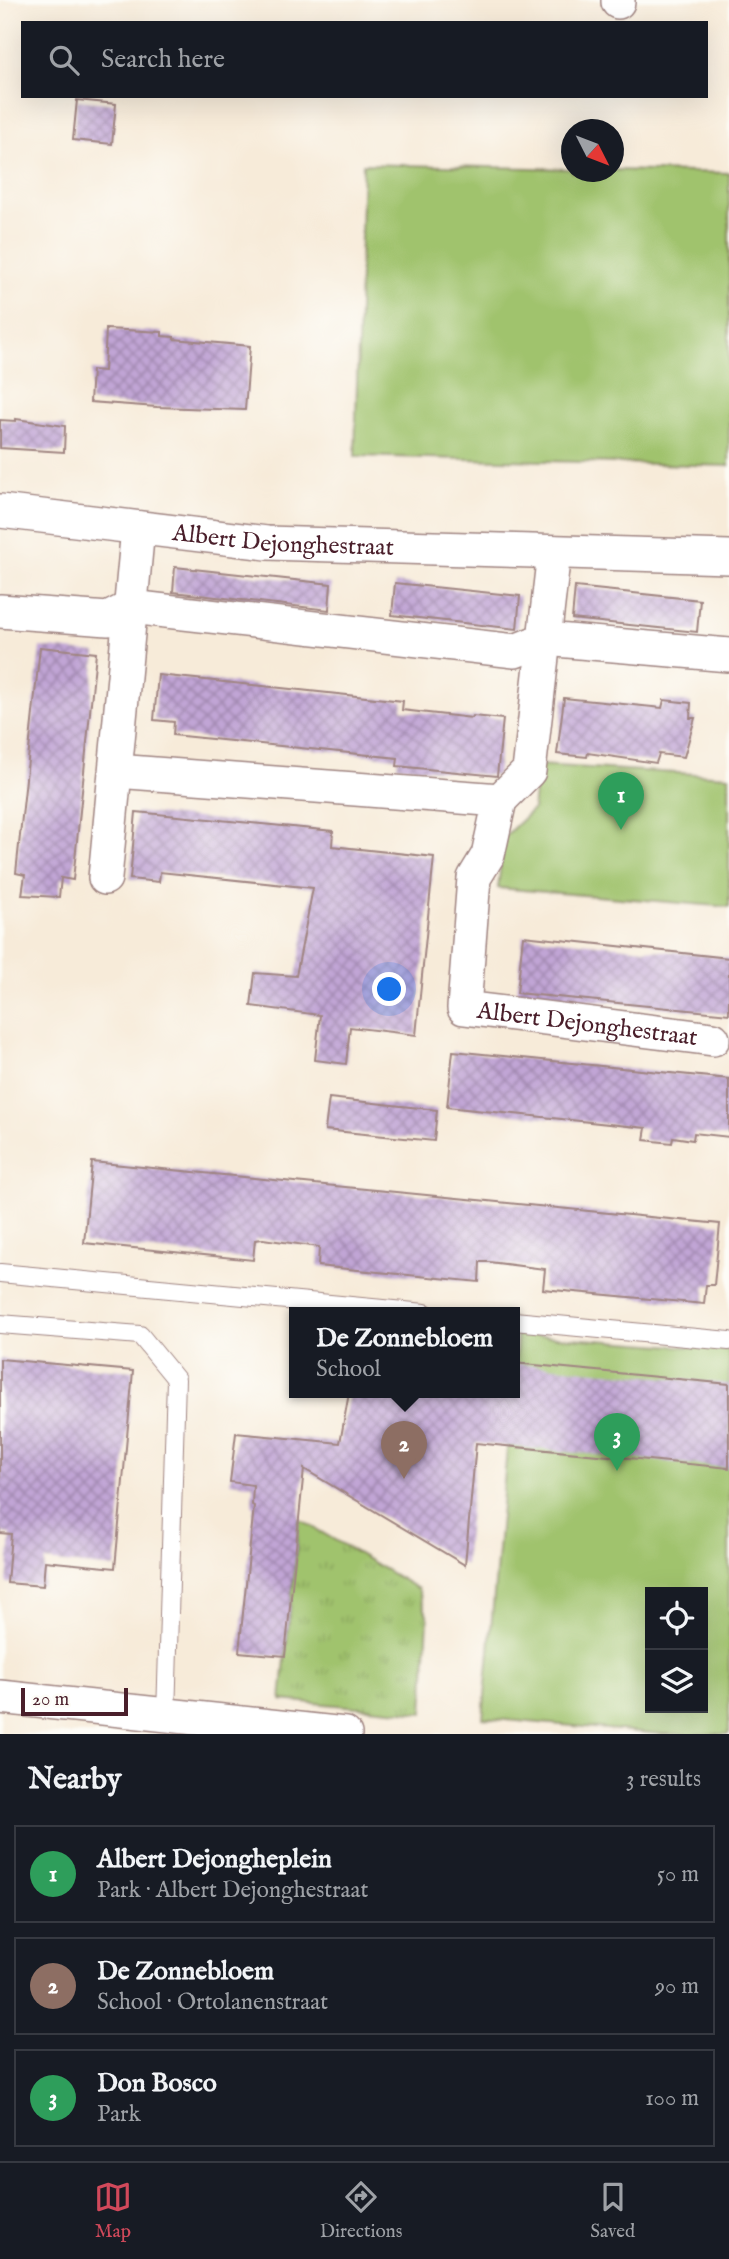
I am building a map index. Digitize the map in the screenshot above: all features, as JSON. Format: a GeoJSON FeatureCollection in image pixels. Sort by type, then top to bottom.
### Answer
{"type":"FeatureCollection","features":[{"type":"Feature","properties":{"kind":"street","name":"Albert Dejonghestraat"},"geometry":{"type":"LineString","coordinates":[[0,511],[267,543],[729,557]]}},
{"type":"Feature","properties":{"kind":"street","name":"Albert Dejonghestraat"},"geometry":{"type":"LineString","coordinates":[[105,878],[138,528]]}},
{"type":"Feature","properties":{"kind":"street"},"geometry":{"type":"LineString","coordinates":[[116,771],[500,800],[529,771],[554,552]]}},
{"type":"Feature","properties":{"kind":"street"},"geometry":{"type":"LineString","coordinates":[[0,611],[108,619],[131,607],[515,651],[545,639],[729,655]]}},
{"type":"Feature","properties":{"kind":"street","name":"Albert Dejonghestraat"},"geometry":{"type":"LineString","coordinates":[[500,800],[488,855],[474,878],[464,1009],[713,1039]]}},
{"type":"Feature","properties":{"kind":"street"},"geometry":{"type":"LineString","coordinates":[[0,1697],[345,1734]]}},
{"type":"Feature","properties":{"kind":"lane"},"geometry":{"type":"LineString","coordinates":[[0,1273],[361,1307]]}},
{"type":"Feature","properties":{"kind":"lane"},"geometry":{"type":"LineString","coordinates":[[520,1322],[729,1341]]}},
{"type":"Feature","properties":{"kind":"lane"},"geometry":{"type":"LineString","coordinates":[[0,1324],[140,1335],[177,1380],[166,1716]]}},
{"type":"Feature","properties":{"kind":"green space"},"geometry":{"type":"Polygon","coordinates":[[[363,164],[561,169],[561,182],[624,182],[624,170],[729,173],[729,466],[355,456],[363,164]]]}},
{"type":"Feature","properties":{"kind":"green space"},"geometry":{"type":"Polygon","coordinates":[[[538,765],[729,776],[729,907],[498,888],[504,837],[533,809],[538,765]]]}},
{"type":"Feature","properties":{"kind":"green space"},"geometry":{"type":"Polygon","coordinates":[[[520,1334],[729,1350],[729,1734],[663,1734],[483,1718],[512,1398],[520,1398],[520,1334]]]}},
{"type":"Feature","properties":{"kind":"green space"},"geometry":{"type":"Polygon","coordinates":[[[299,1519],[418,1589],[428,1618],[423,1713],[281,1700],[299,1519]]]}},
{"type":"Feature","properties":{"kind":"building"},"geometry":{"type":"Polygon","coordinates":[[[77,100],[116,104],[112,144],[73,140],[77,100]]]}},
{"type":"Feature","properties":{"kind":"building"},"geometry":{"type":"Polygon","coordinates":[[[106,329],[162,332],[162,336],[174,339],[250,346],[245,410],[90,402],[92,370],[104,371],[106,329]]]}},
{"type":"Feature","properties":{"kind":"building"},"geometry":{"type":"Polygon","coordinates":[[[16,419],[65,426],[64,452],[0,448],[0,420],[16,419]]]}},
{"type":"Feature","properties":{"kind":"building"},"geometry":{"type":"Polygon","coordinates":[[[175,567],[331,584],[329,610],[173,592],[175,567]]]}},
{"type":"Feature","properties":{"kind":"building"},"geometry":{"type":"Polygon","coordinates":[[[395,583],[520,596],[517,629],[392,615],[395,583]]]}},
{"type":"Feature","properties":{"kind":"building"},"geometry":{"type":"Polygon","coordinates":[[[575,587],[700,600],[697,632],[572,619],[575,587]]]}},
{"type":"Feature","properties":{"kind":"building"},"geometry":{"type":"Polygon","coordinates":[[[40,647],[96,653],[73,880],[61,878],[59,897],[22,895],[25,875],[16,873],[40,647]]]}},
{"type":"Feature","properties":{"kind":"building"},"geometry":{"type":"Polygon","coordinates":[[[158,675],[403,701],[402,710],[503,719],[497,776],[397,766],[398,758],[173,735],[174,722],[154,720],[158,675]]]}},
{"type":"Feature","properties":{"kind":"building"},"geometry":{"type":"Polygon","coordinates":[[[564,698],[662,708],[664,700],[691,703],[690,718],[695,718],[684,757],[659,754],[656,763],[588,753],[587,757],[557,754],[564,698]]]}},
{"type":"Feature","properties":{"kind":"building"},"geometry":{"type":"Polygon","coordinates":[[[136,812],[333,831],[332,846],[434,857],[416,1035],[350,1027],[346,1064],[315,1060],[320,1015],[251,1006],[255,973],[296,976],[313,888],[160,872],[159,882],[130,879],[136,812]]]}},
{"type":"Feature","properties":{"kind":"building"},"geometry":{"type":"Polygon","coordinates":[[[523,936],[729,958],[729,1014],[517,993],[523,936]]]}},
{"type":"Feature","properties":{"kind":"building"},"geometry":{"type":"Polygon","coordinates":[[[453,1051],[729,1079],[729,1137],[694,1133],[693,1140],[673,1137],[672,1143],[644,1140],[646,1128],[447,1107],[453,1051]]]}},
{"type":"Feature","properties":{"kind":"building"},"geometry":{"type":"Polygon","coordinates":[[[329,1098],[437,1110],[434,1141],[325,1130],[329,1098]]]}},
{"type":"Feature","properties":{"kind":"building"},"geometry":{"type":"Polygon","coordinates":[[[92,1162],[720,1224],[714,1285],[706,1285],[704,1304],[543,1289],[545,1269],[489,1262],[480,1262],[479,1282],[318,1266],[319,1247],[263,1239],[255,1240],[253,1260],[84,1243],[92,1162]]]}},
{"type":"Feature","properties":{"kind":"building"},"geometry":{"type":"Polygon","coordinates":[[[0,1359],[133,1371],[115,1568],[45,1561],[43,1586],[7,1583],[11,1534],[0,1533],[0,1359]]]}},
{"type":"Feature","properties":{"kind":"building"},"geometry":{"type":"Polygon","coordinates":[[[520,1364],[729,1384],[729,1468],[476,1443],[465,1565],[304,1469],[285,1656],[239,1652],[254,1506],[253,1485],[230,1482],[236,1433],[340,1443],[348,1398],[520,1398],[520,1364]]]}},
{"type":"Feature","properties":{"kind":"place","name":"Albert Dejongheplein"},"geometry":{"type":"Point","coordinates":[621,830]}},
{"type":"Feature","properties":{"kind":"place","name":"Don Bosco"},"geometry":{"type":"Point","coordinates":[617,1471]}},
{"type":"Feature","properties":{"kind":"place","name":"De Zonnebloem"},"geometry":{"type":"Point","coordinates":[404,1479]}}]}
